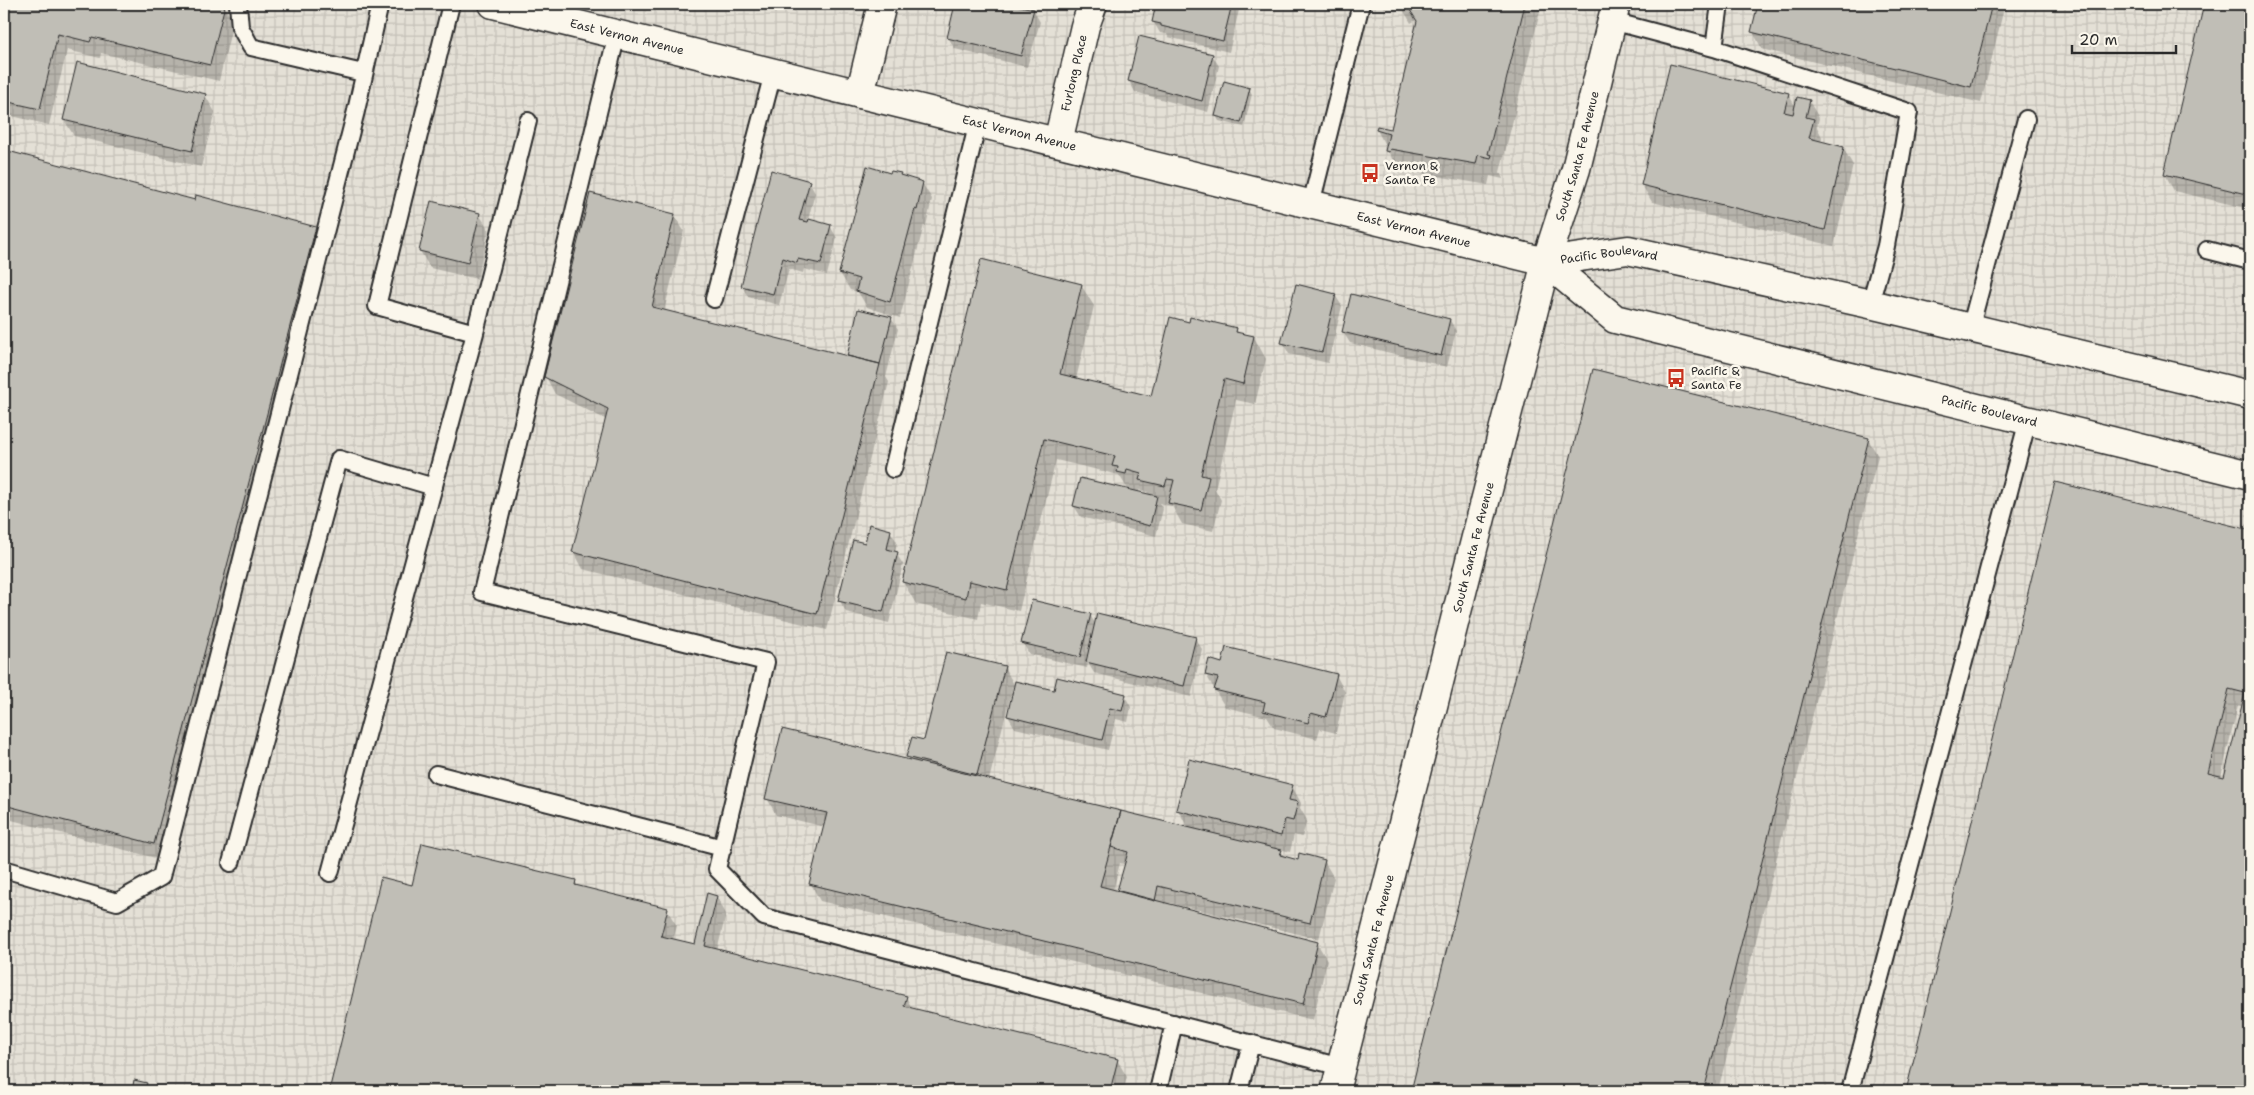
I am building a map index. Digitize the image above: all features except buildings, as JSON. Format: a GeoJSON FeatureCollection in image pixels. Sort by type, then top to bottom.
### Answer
{"type":"FeatureCollection","features":[{"type":"Feature","properties":{"kind":"main road","name":"East Vernon Avenue"},"geometry":{"type":"LineString","coordinates":[[493,4],[1546,262]]}},
{"type":"Feature","properties":{"kind":"main road"},"geometry":{"type":"LineString","coordinates":[[860,94],[882,4]]}},
{"type":"Feature","properties":{"kind":"main road","name":"Furlong Place"},"geometry":{"type":"LineString","coordinates":[[1058,142],[1085,26],[1093,4]]}},
{"type":"Feature","properties":{"kind":"main road","name":"South Santa Fe Avenue"},"geometry":{"type":"LineString","coordinates":[[1338,1079],[1546,262],[1576,169],[1614,12]]}},
{"type":"Feature","properties":{"kind":"main road","name":"Pacific Boulevard"},"geometry":{"type":"LineString","coordinates":[[1546,262],[1628,250],[1870,304],[2250,395]]}},
{"type":"Feature","properties":{"kind":"main road","name":"Pacific Boulevard"},"geometry":{"type":"LineString","coordinates":[[1546,262],[1615,318],[2250,475]]}},
{"type":"Feature","properties":{"kind":"lane"},"geometry":{"type":"LineString","coordinates":[[238,4],[240,28],[251,47],[363,73]]}},
{"type":"Feature","properties":{"kind":"lane"},"geometry":{"type":"LineString","coordinates":[[4,869],[117,902],[161,877],[351,131],[380,4]]}},
{"type":"Feature","properties":{"kind":"lane"},"geometry":{"type":"LineString","coordinates":[[451,4],[377,306],[475,333]]}},
{"type":"Feature","properties":{"kind":"lane"},"geometry":{"type":"LineString","coordinates":[[1310,204],[1361,4]]}},
{"type":"Feature","properties":{"kind":"lane"},"geometry":{"type":"LineString","coordinates":[[1714,48],[1720,4]]}},
{"type":"Feature","properties":{"kind":"lane"},"geometry":{"type":"LineString","coordinates":[[1614,12],[1714,48],[1909,112],[1886,246],[1870,304]]}},
{"type":"Feature","properties":{"kind":"lane"},"geometry":{"type":"LineString","coordinates":[[617,34],[482,592],[766,662],[717,869],[764,918],[1251,1043],[1338,1079]]}},
{"type":"Feature","properties":{"kind":"lane"},"geometry":{"type":"LineString","coordinates":[[714,299],[773,72]]}},
{"type":"Feature","properties":{"kind":"lane"},"geometry":{"type":"LineString","coordinates":[[1970,329],[2026,119]]}},
{"type":"Feature","properties":{"kind":"lane"},"geometry":{"type":"LineString","coordinates":[[330,873],[475,333],[528,121]]}},
{"type":"Feature","properties":{"kind":"lane"},"geometry":{"type":"LineString","coordinates":[[893,469],[978,122]]}},
{"type":"Feature","properties":{"kind":"lane"},"geometry":{"type":"LineString","coordinates":[[2207,250],[2250,261]]}},
{"type":"Feature","properties":{"kind":"lane"},"geometry":{"type":"LineString","coordinates":[[1850,1091],[2028,420]]}},
{"type":"Feature","properties":{"kind":"lane"},"geometry":{"type":"LineString","coordinates":[[231,863],[339,459],[434,487]]}},
{"type":"Feature","properties":{"kind":"lane"},"geometry":{"type":"LineString","coordinates":[[436,774],[722,848]]}},
{"type":"Feature","properties":{"kind":"lane"},"geometry":{"type":"LineString","coordinates":[[1158,1091],[1174,1024]]}},
{"type":"Feature","properties":{"kind":"lane"},"geometry":{"type":"LineString","coordinates":[[1239,1091],[1251,1043]]}},
{"type":"Feature","properties":{"kind":"shaded area"},"geometry":{"type":"Polygon","coordinates":[[[4,4],[2250,4],[2250,1091],[4,1091],[4,4]]]}},
{"type":"Feature","properties":{"kind":"place","name":"Vernon & Santa Fe"},"geometry":{"type":"Point","coordinates":[1370,173]}},
{"type":"Feature","properties":{"kind":"place","name":"Pacific & Santa Fe"},"geometry":{"type":"Point","coordinates":[1676,378]}}]}
